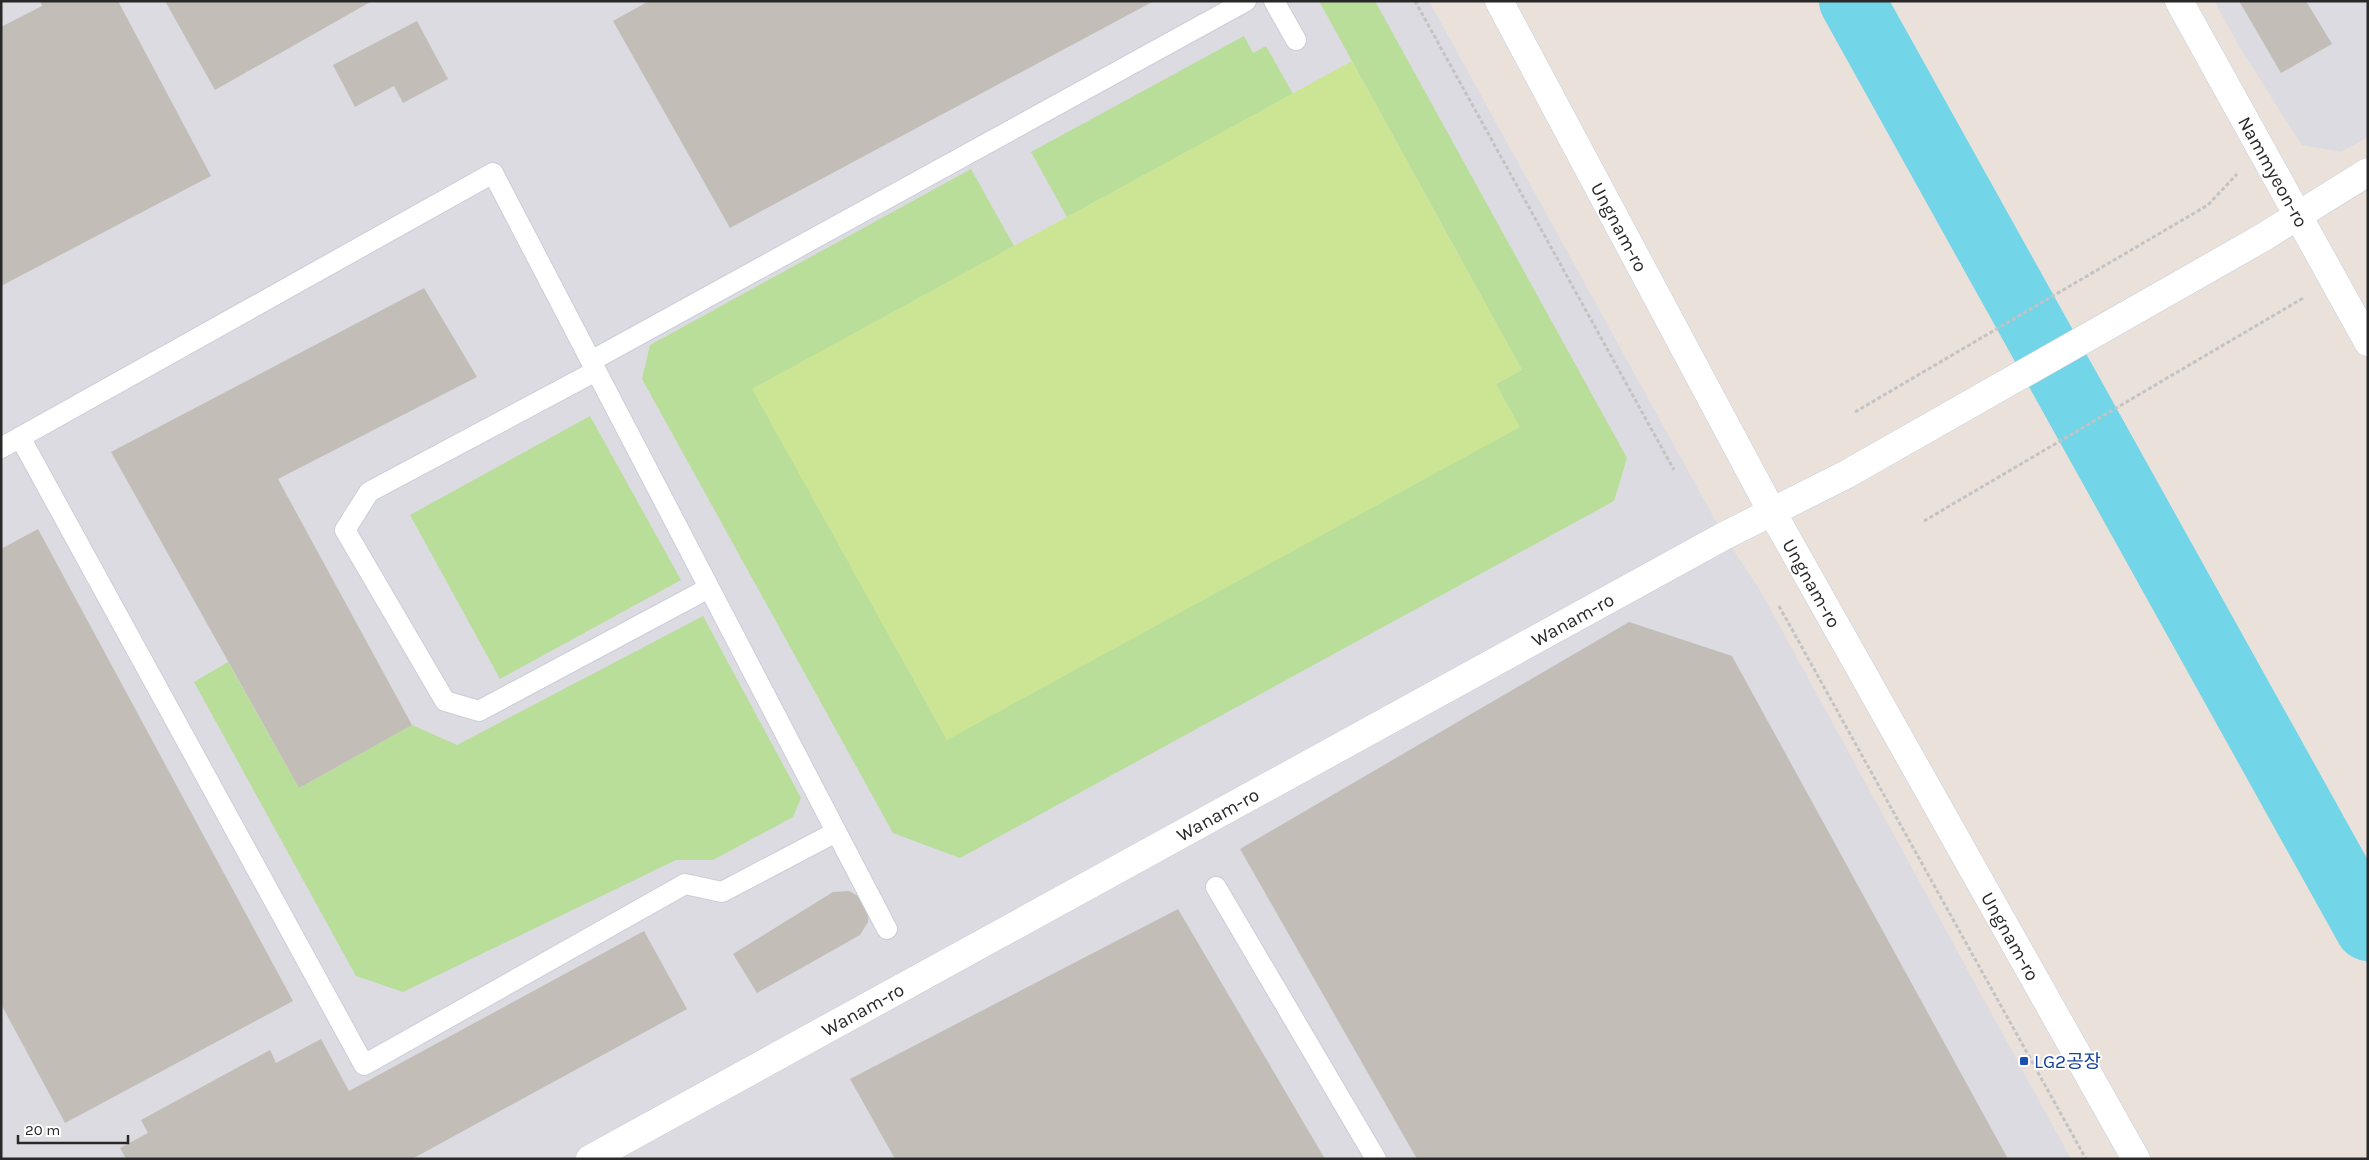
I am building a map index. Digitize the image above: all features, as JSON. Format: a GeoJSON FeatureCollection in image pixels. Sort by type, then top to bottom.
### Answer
{"type":"FeatureCollection","features":[{"type":"Feature","properties":{"kind":"main road","name":"Ungnam-ro"},"geometry":{"type":"LineString","coordinates":[[1499,1],[1772,512],[2136,1159]]}},
{"type":"Feature","properties":{"kind":"main road","name":"Nammyeon-ro"},"geometry":{"type":"LineString","coordinates":[[2179,1],[2368,342]]}},
{"type":"Feature","properties":{"kind":"main road"},"geometry":{"type":"LineString","coordinates":[[2299,216],[2368,172]]}},
{"type":"Feature","properties":{"kind":"main road","name":"Wanam-ro"},"geometry":{"type":"LineString","coordinates":[[590,1159],[1724,536],[1847,474],[2299,216]]}},
{"type":"Feature","properties":{"kind":"lane"},"geometry":{"type":"LineString","coordinates":[[709,588],[479,711],[445,701],[346,530],[368,492],[1246,1]]}},
{"type":"Feature","properties":{"kind":"lane"},"geometry":{"type":"LineString","coordinates":[[1274,1],[1296,40]]}},
{"type":"Feature","properties":{"kind":"lane"},"geometry":{"type":"LineString","coordinates":[[1,448],[493,173],[887,929]]}},
{"type":"Feature","properties":{"kind":"lane"},"geometry":{"type":"LineString","coordinates":[[20,437],[364,1065],[685,884],[722,892],[836,832]]}},
{"type":"Feature","properties":{"kind":"lane"},"geometry":{"type":"LineString","coordinates":[[1216,887],[1376,1159]]}},
{"type":"Feature","properties":{"kind":"path"},"geometry":{"type":"LineString","coordinates":[[1415,1],[1674,470]]}},
{"type":"Feature","properties":{"kind":"path"},"geometry":{"type":"LineString","coordinates":[[1855,412],[2208,205],[2239,173]]}},
{"type":"Feature","properties":{"kind":"path"},"geometry":{"type":"LineString","coordinates":[[1924,521],[2308,296]]}},
{"type":"Feature","properties":{"kind":"path"},"geometry":{"type":"LineString","coordinates":[[1779,606],[2086,1159]]}},
{"type":"Feature","properties":{"kind":"shaded area"},"geometry":{"type":"Polygon","coordinates":[[[1,1],[1429,1],[1724,536],[1760,590],[2071,1159],[1,1159],[1,1]]]}},
{"type":"Feature","properties":{"kind":"shaded area"},"geometry":{"type":"Polygon","coordinates":[[[2214,1],[2368,1],[2368,137],[2341,152],[2302,145],[2245,56],[2214,1]]]}},
{"type":"Feature","properties":{"kind":"green space"},"geometry":{"type":"Polygon","coordinates":[[[1319,1],[1375,1],[1627,458],[1614,501],[960,858],[893,833],[642,379],[650,345],[971,169],[1014,246],[753,389],[947,740],[1496,384],[1522,370],[1319,1]]]}},
{"type":"Feature","properties":{"kind":"green space"},"geometry":{"type":"Polygon","coordinates":[[[1244,36],[1253,53],[1266,46],[1293,94],[1067,217],[1031,152],[1244,36]]]}},
{"type":"Feature","properties":{"kind":"green space"},"geometry":{"type":"Polygon","coordinates":[[[1352,61],[1522,370],[1496,384],[1520,427],[947,740],[752,389],[1352,61]]]}},
{"type":"Feature","properties":{"kind":"green space"},"geometry":{"type":"Polygon","coordinates":[[[590,416],[681,580],[500,679],[410,515],[590,416]]]}},
{"type":"Feature","properties":{"kind":"green space"},"geometry":{"type":"Polygon","coordinates":[[[703,616],[801,798],[793,817],[713,860],[676,860],[403,992],[356,976],[194,682],[228,662],[299,788],[412,725],[457,745],[703,616]]]}},
{"type":"Feature","properties":{"kind":"building"},"geometry":{"type":"Polygon","coordinates":[[[40,1],[118,1],[211,176],[1,286],[1,27],[42,6],[40,1]]]}},
{"type":"Feature","properties":{"kind":"building"},"geometry":{"type":"Polygon","coordinates":[[[165,1],[372,1],[215,90],[165,1]]]}},
{"type":"Feature","properties":{"kind":"building"},"geometry":{"type":"Polygon","coordinates":[[[649,1],[1154,1],[730,228],[613,21],[649,1]]]}},
{"type":"Feature","properties":{"kind":"building"},"geometry":{"type":"Polygon","coordinates":[[[2239,1],[2306,1],[2332,44],[2281,73],[2239,1]]]}},
{"type":"Feature","properties":{"kind":"building"},"geometry":{"type":"Polygon","coordinates":[[[417,21],[448,79],[403,103],[394,86],[355,107],[333,65],[417,21]]]}},
{"type":"Feature","properties":{"kind":"building"},"geometry":{"type":"Polygon","coordinates":[[[424,288],[477,377],[278,479],[412,725],[299,788],[111,452],[424,288]]]}},
{"type":"Feature","properties":{"kind":"building"},"geometry":{"type":"Polygon","coordinates":[[[38,529],[293,1001],[65,1123],[1,1004],[1,549],[38,529]]]}},
{"type":"Feature","properties":{"kind":"building"},"geometry":{"type":"Polygon","coordinates":[[[1629,622],[1732,656],[2008,1159],[1417,1159],[1240,849],[1629,622]]]}},
{"type":"Feature","properties":{"kind":"building"},"geometry":{"type":"Polygon","coordinates":[[[849,891],[860,897],[869,909],[868,922],[860,935],[757,993],[733,954],[833,892],[849,891]]]}},
{"type":"Feature","properties":{"kind":"building"},"geometry":{"type":"Polygon","coordinates":[[[1178,909],[1325,1159],[895,1159],[850,1079],[1178,909]]]}},
{"type":"Feature","properties":{"kind":"building"},"geometry":{"type":"Polygon","coordinates":[[[644,931],[687,1009],[412,1159],[126,1159],[120,1148],[148,1133],[141,1120],[270,1050],[276,1063],[321,1039],[349,1091],[644,931]]]}},
{"type":"Feature","properties":{"kind":"waterway"},"geometry":{"type":"LineString","coordinates":[[1852,1],[2368,928]]}},
{"type":"Feature","properties":{"kind":"place","name":"LG2공장"},"geometry":{"type":"Point","coordinates":[2024,1061]}}]}
